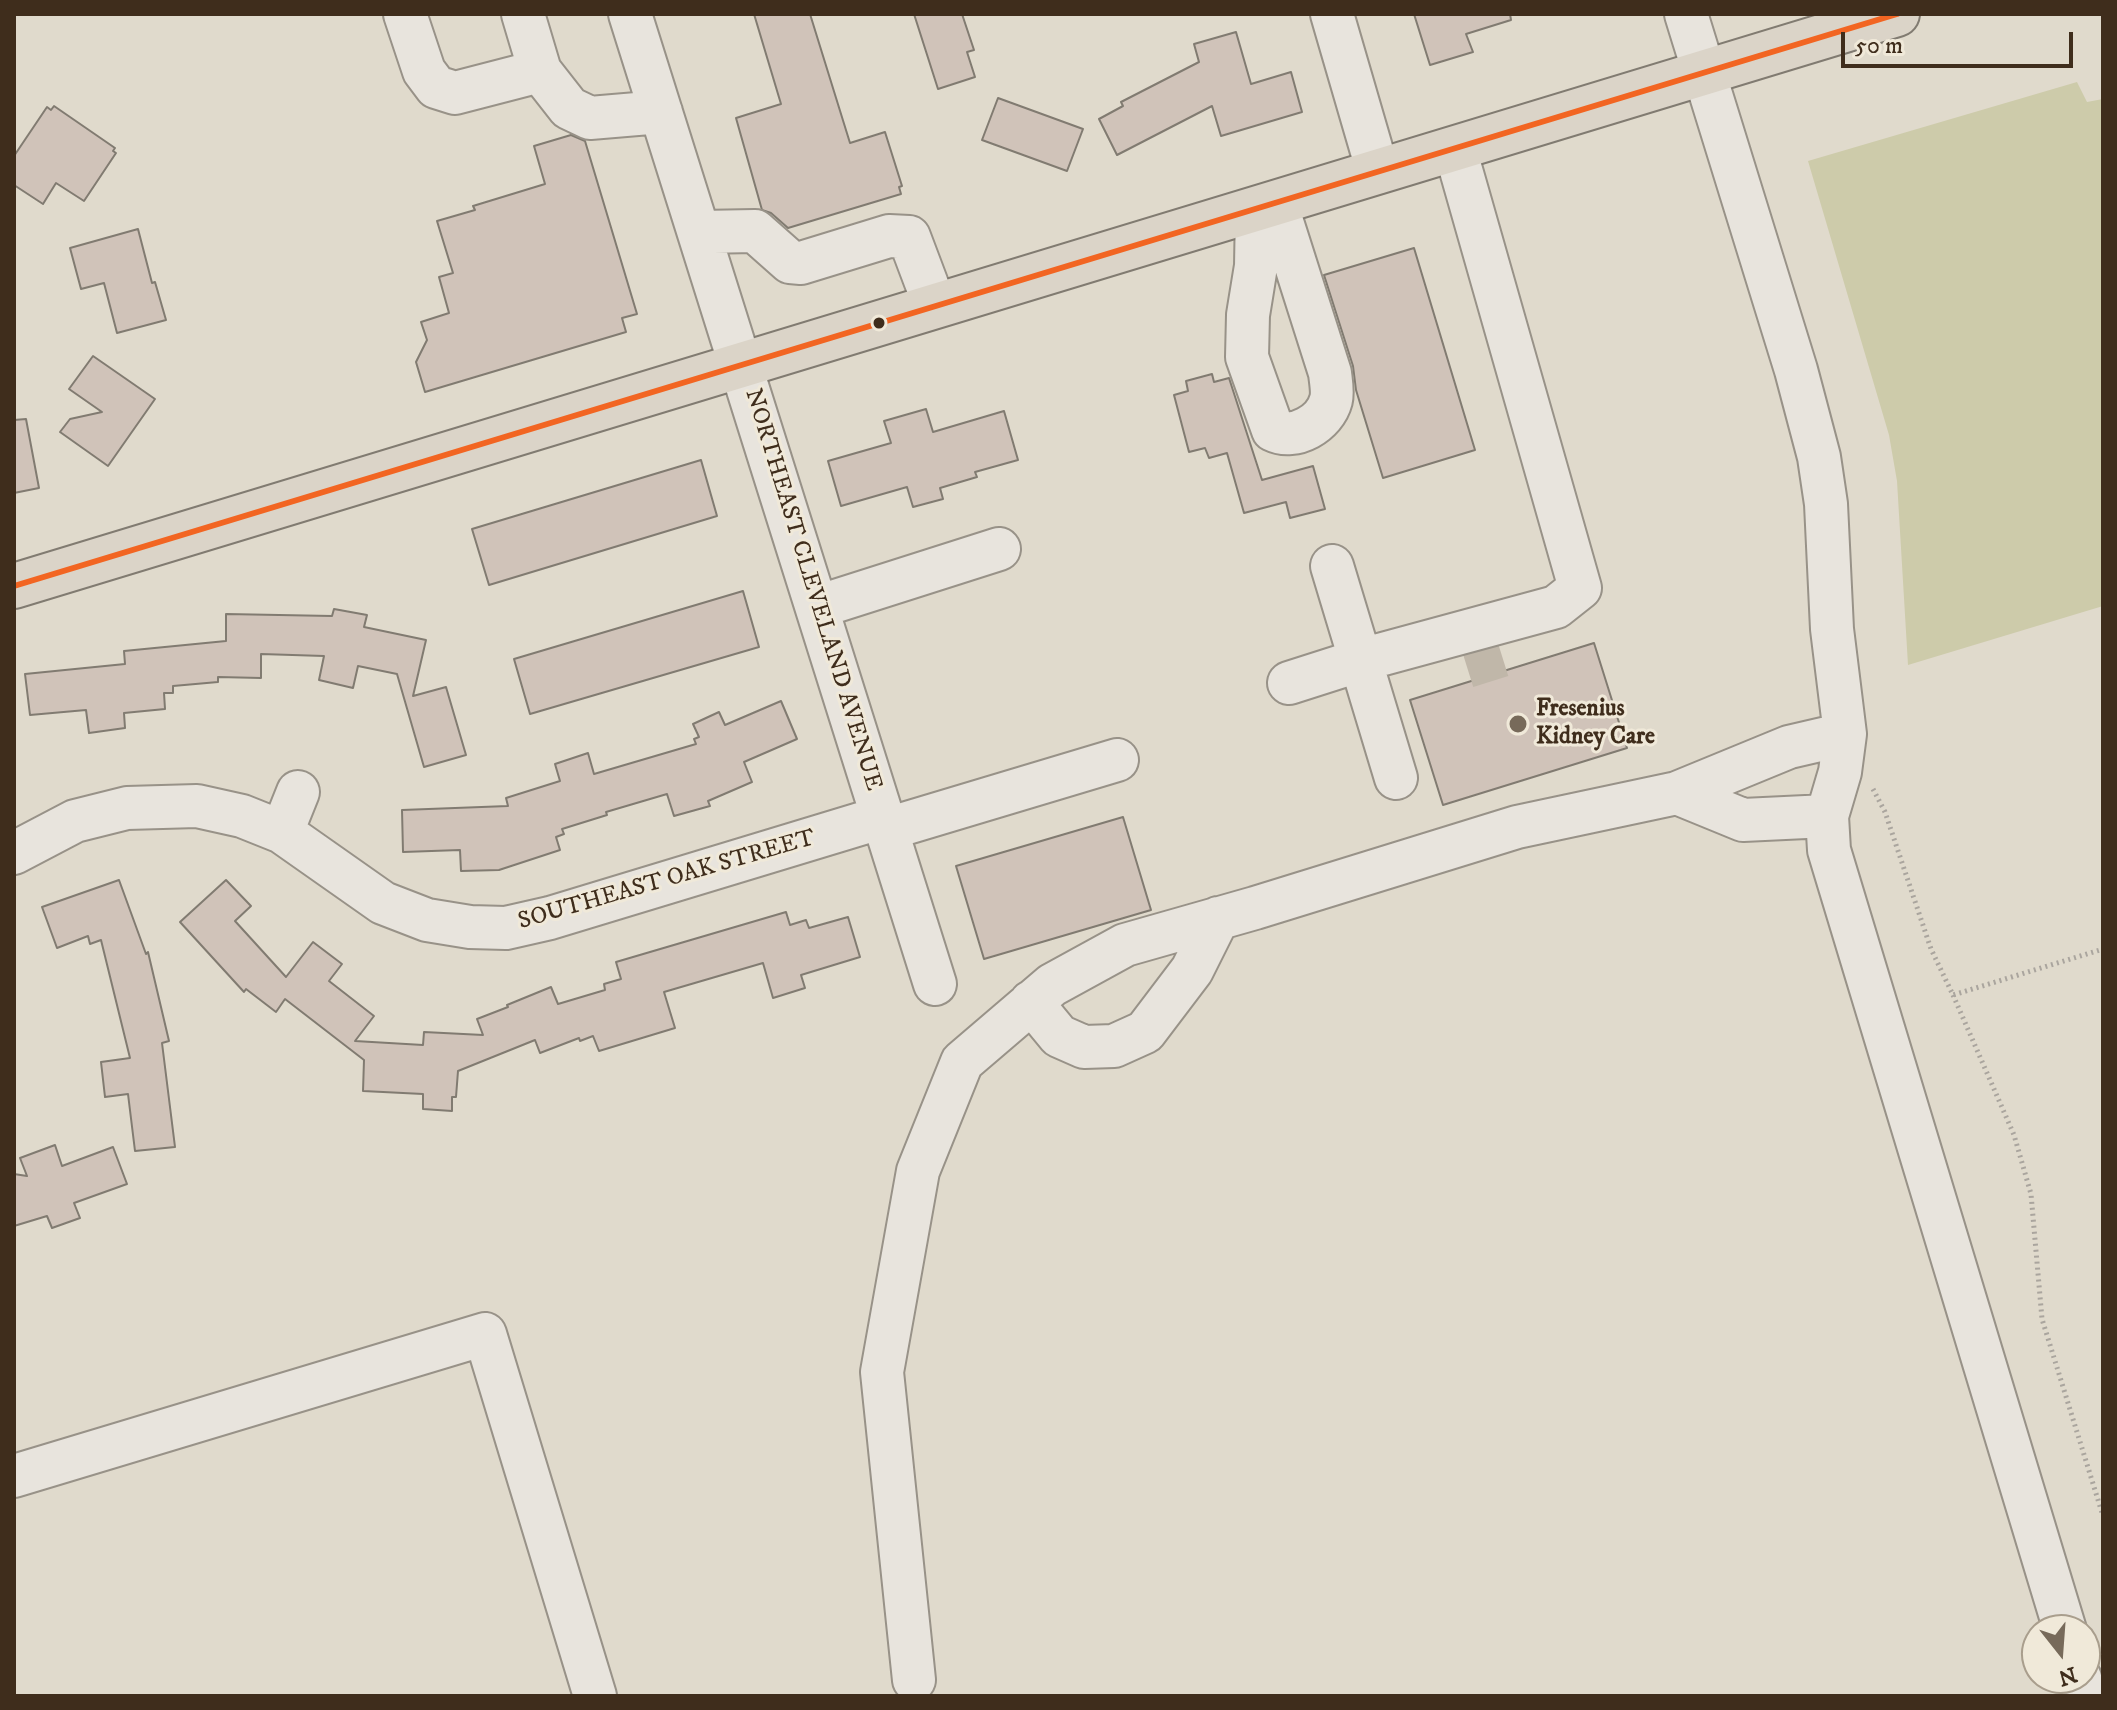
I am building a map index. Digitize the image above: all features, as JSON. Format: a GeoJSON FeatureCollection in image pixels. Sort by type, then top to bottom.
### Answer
{"type":"FeatureCollection","features":[{"type":"Feature","properties":{"kind":"main road"},"geometry":{"type":"LineString","coordinates":[[14,586],[1897,14]]}},
{"type":"Feature","properties":{"kind":"street"},"geometry":{"type":"LineString","coordinates":[[405,14],[424,71],[436,87],[455,93],[540,71]]}},
{"type":"Feature","properties":{"kind":"street"},"geometry":{"type":"LineString","coordinates":[[523,14],[540,71],[569,108],[590,118],[661,112]]}},
{"type":"Feature","properties":{"kind":"street","name":"NORTHEAST CLEVELAND AVENUE"},"geometry":{"type":"LineString","coordinates":[[630,14],[935,984]]}},
{"type":"Feature","properties":{"kind":"street"},"geometry":{"type":"LineString","coordinates":[[1332,14],[1378,172]]}},
{"type":"Feature","properties":{"kind":"street"},"geometry":{"type":"LineString","coordinates":[[1686,14],[1796,370],[1819,457],[1826,504],[1832,629],[1845,734],[1840,772],[1827,816],[1829,850],[2060,1614]]}},
{"type":"Feature","properties":{"kind":"street"},"geometry":{"type":"LineString","coordinates":[[1289,683],[1361,660],[1556,607],[1580,588],[1455,149]]}},
{"type":"Feature","properties":{"kind":"street"},"geometry":{"type":"LineString","coordinates":[[700,232],[755,231],[790,262],[801,263],[889,236],[909,237],[935,306]]}},
{"type":"Feature","properties":{"kind":"street"},"geometry":{"type":"LineString","coordinates":[[817,607],[999,549]]}},
{"type":"Feature","properties":{"kind":"street"},"geometry":{"type":"LineString","coordinates":[[1332,566],[1396,778]]}},
{"type":"Feature","properties":{"kind":"street"},"geometry":{"type":"LineString","coordinates":[[1427,642],[1485,661],[1532,614]]}},
{"type":"Feature","properties":{"kind":"street"},"geometry":{"type":"LineString","coordinates":[[914,1680],[882,1372],[918,1171],[962,1062],[1052,985],[1125,945],[1517,827],[1677,793],[1789,747],[1845,734]]}},
{"type":"Feature","properties":{"kind":"street","name":"SOUTHEAST OAK STREET"},"geometry":{"type":"LineString","coordinates":[[14,853],[75,821],[127,808],[197,806],[242,816],[282,832],[383,903],[427,920],[470,927],[506,928],[1117,760]]}},
{"type":"Feature","properties":{"kind":"street"},"geometry":{"type":"LineString","coordinates":[[282,832],[298,792]]}},
{"type":"Feature","properties":{"kind":"street"},"geometry":{"type":"LineString","coordinates":[[1677,793],[1743,820],[1827,816]]}},
{"type":"Feature","properties":{"kind":"street"},"geometry":{"type":"LineString","coordinates":[[1031,1002],[1059,1036],[1084,1047],[1114,1046],[1145,1032],[1192,970],[1218,918]]}},
{"type":"Feature","properties":{"kind":"street"},"geometry":{"type":"LineString","coordinates":[[14,1476],[485,1334],[595,1696]]}},
{"type":"Feature","properties":{"kind":"path"},"geometry":{"type":"LineString","coordinates":[[1872,786],[1885,812],[1931,949],[2014,1135],[2031,1194],[2042,1319],[2103,1516]]}},
{"type":"Feature","properties":{"kind":"path"},"geometry":{"type":"LineString","coordinates":[[1953,995],[2103,949]]}},
{"type":"Feature","properties":{"kind":"shaded area"},"geometry":{"type":"Polygon","coordinates":[[[2077,82],[2087,102],[2103,99],[2103,606],[1908,665],[1897,481],[1889,435],[1808,161],[2077,82]]]}},
{"type":"Feature","properties":{"kind":"building"},"geometry":{"type":"Polygon","coordinates":[[[754,14],[810,14],[850,143],[885,132],[902,186],[899,187],[901,194],[788,228],[771,213],[762,210],[736,118],[781,104],[754,14]]]}},
{"type":"Feature","properties":{"kind":"building"},"geometry":{"type":"Polygon","coordinates":[[[914,14],[962,14],[974,50],[967,52],[975,77],[938,89],[914,14]]]}},
{"type":"Feature","properties":{"kind":"building"},"geometry":{"type":"Polygon","coordinates":[[[1414,14],[1510,14],[1511,20],[1466,34],[1473,52],[1430,65],[1414,14]]]}},
{"type":"Feature","properties":{"kind":"building"},"geometry":{"type":"Polygon","coordinates":[[[1236,32],[1251,84],[1291,72],[1302,112],[1221,136],[1212,106],[1117,155],[1099,119],[1123,106],[1121,102],[1199,62],[1194,44],[1236,32]]]}},
{"type":"Feature","properties":{"kind":"building"},"geometry":{"type":"Polygon","coordinates":[[[998,98],[1083,129],[1067,171],[982,140],[998,98]]]}},
{"type":"Feature","properties":{"kind":"building"},"geometry":{"type":"Polygon","coordinates":[[[54,106],[115,148],[113,151],[116,153],[84,201],[56,183],[43,204],[14,185],[14,156],[47,107],[51,110],[54,106]]]}},
{"type":"Feature","properties":{"kind":"building"},"geometry":{"type":"Polygon","coordinates":[[[571,135],[585,141],[637,314],[622,318],[626,332],[425,392],[416,362],[427,340],[421,322],[449,313],[439,277],[453,273],[437,221],[475,210],[473,206],[545,184],[534,146],[571,135]]]}},
{"type":"Feature","properties":{"kind":"building"},"geometry":{"type":"Polygon","coordinates":[[[138,229],[152,283],[155,282],[166,320],[117,333],[104,283],[81,289],[70,248],[138,229]]]}},
{"type":"Feature","properties":{"kind":"building"},"geometry":{"type":"Polygon","coordinates":[[[1414,248],[1475,450],[1383,478],[1356,390],[1353,366],[1324,275],[1414,248]]]}},
{"type":"Feature","properties":{"kind":"building"},"geometry":{"type":"Polygon","coordinates":[[[93,356],[155,399],[108,466],[60,432],[70,419],[102,412],[69,389],[93,356]]]}},
{"type":"Feature","properties":{"kind":"building"},"geometry":{"type":"Polygon","coordinates":[[[1212,374],[1214,382],[1229,378],[1262,480],[1313,466],[1325,509],[1290,518],[1286,502],[1244,513],[1227,453],[1209,458],[1205,448],[1189,452],[1174,395],[1188,391],[1186,381],[1212,374]]]}},
{"type":"Feature","properties":{"kind":"building"},"geometry":{"type":"Polygon","coordinates":[[[926,409],[933,432],[1004,411],[1018,460],[975,472],[977,477],[940,488],[943,499],[913,507],[907,487],[841,506],[828,461],[891,443],[884,421],[926,409]]]}},
{"type":"Feature","properties":{"kind":"building"},"geometry":{"type":"Polygon","coordinates":[[[26,419],[39,488],[14,493],[14,420],[26,419]]]}},
{"type":"Feature","properties":{"kind":"building"},"geometry":{"type":"Polygon","coordinates":[[[701,460],[717,516],[489,585],[472,529],[701,460]]]}},
{"type":"Feature","properties":{"kind":"building"},"geometry":{"type":"Polygon","coordinates":[[[743,591],[759,647],[530,714],[514,659],[743,591]]]}},
{"type":"Feature","properties":{"kind":"building"},"geometry":{"type":"Polygon","coordinates":[[[334,609],[367,615],[364,627],[426,640],[413,696],[446,687],[466,755],[424,767],[397,674],[358,666],[353,688],[319,680],[324,656],[261,654],[261,678],[218,677],[218,682],[173,686],[173,693],[164,693],[165,709],[124,713],[125,728],[89,733],[86,710],[30,715],[25,674],[125,664],[124,651],[226,641],[226,614],[332,616],[334,609]]]}},
{"type":"Feature","properties":{"kind":"building","name":"Fresenius Kidney Care"},"geometry":{"type":"Polygon","coordinates":[[[1594,643],[1627,748],[1443,805],[1410,700],[1594,643]]]}},
{"type":"Feature","properties":{"kind":"building"},"geometry":{"type":"Polygon","coordinates":[[[781,701],[797,739],[744,762],[752,782],[708,801],[710,806],[674,816],[667,794],[606,812],[607,815],[562,829],[564,834],[556,837],[560,850],[499,870],[461,871],[460,850],[403,852],[402,810],[508,806],[506,798],[560,781],[555,764],[588,753],[594,774],[696,744],[694,739],[699,737],[693,724],[719,712],[725,725],[781,701]]]}},
{"type":"Feature","properties":{"kind":"building"},"geometry":{"type":"Polygon","coordinates":[[[1123,817],[1151,910],[984,959],[956,866],[1123,817]]]}},
{"type":"Feature","properties":{"kind":"building"},"geometry":{"type":"Polygon","coordinates":[[[119,880],[146,954],[148,952],[169,1041],[162,1043],[175,1147],[135,1151],[128,1094],[105,1097],[101,1062],[130,1058],[101,940],[90,944],[88,936],[57,948],[42,907],[119,880]]]}},
{"type":"Feature","properties":{"kind":"building"},"geometry":{"type":"Polygon","coordinates":[[[226,880],[251,906],[235,921],[286,977],[313,942],[342,964],[329,981],[374,1016],[355,1041],[423,1045],[424,1032],[483,1035],[477,1019],[551,987],[558,1004],[605,990],[604,984],[621,979],[616,962],[786,912],[790,925],[806,920],[809,928],[848,917],[860,957],[801,975],[805,988],[773,998],[763,963],[664,992],[675,1028],[599,1051],[593,1036],[540,1053],[535,1040],[458,1071],[452,1111],[423,1109],[423,1094],[363,1091],[364,1060],[285,999],[276,1012],[246,989],[244,992],[180,922],[226,880]]]}},
{"type":"Feature","properties":{"kind":"building"},"geometry":{"type":"Polygon","coordinates":[[[55,1145],[62,1166],[113,1147],[127,1184],[74,1203],[80,1218],[52,1228],[47,1216],[14,1226],[14,1174],[27,1176],[20,1158],[55,1145]]]}},
{"type":"Feature","properties":{"kind":"tunnel"},"geometry":{"type":"LineString","coordinates":[[1467,667],[1502,656]]}},
{"type":"Feature","properties":{"kind":"transit line"},"geometry":{"type":"LineString","coordinates":[[14,586],[1897,14]]}},
{"type":"Feature","properties":{"kind":"place","name":"Fresenius Kidney Care"},"geometry":{"type":"Point","coordinates":[1518,724]}}]}
